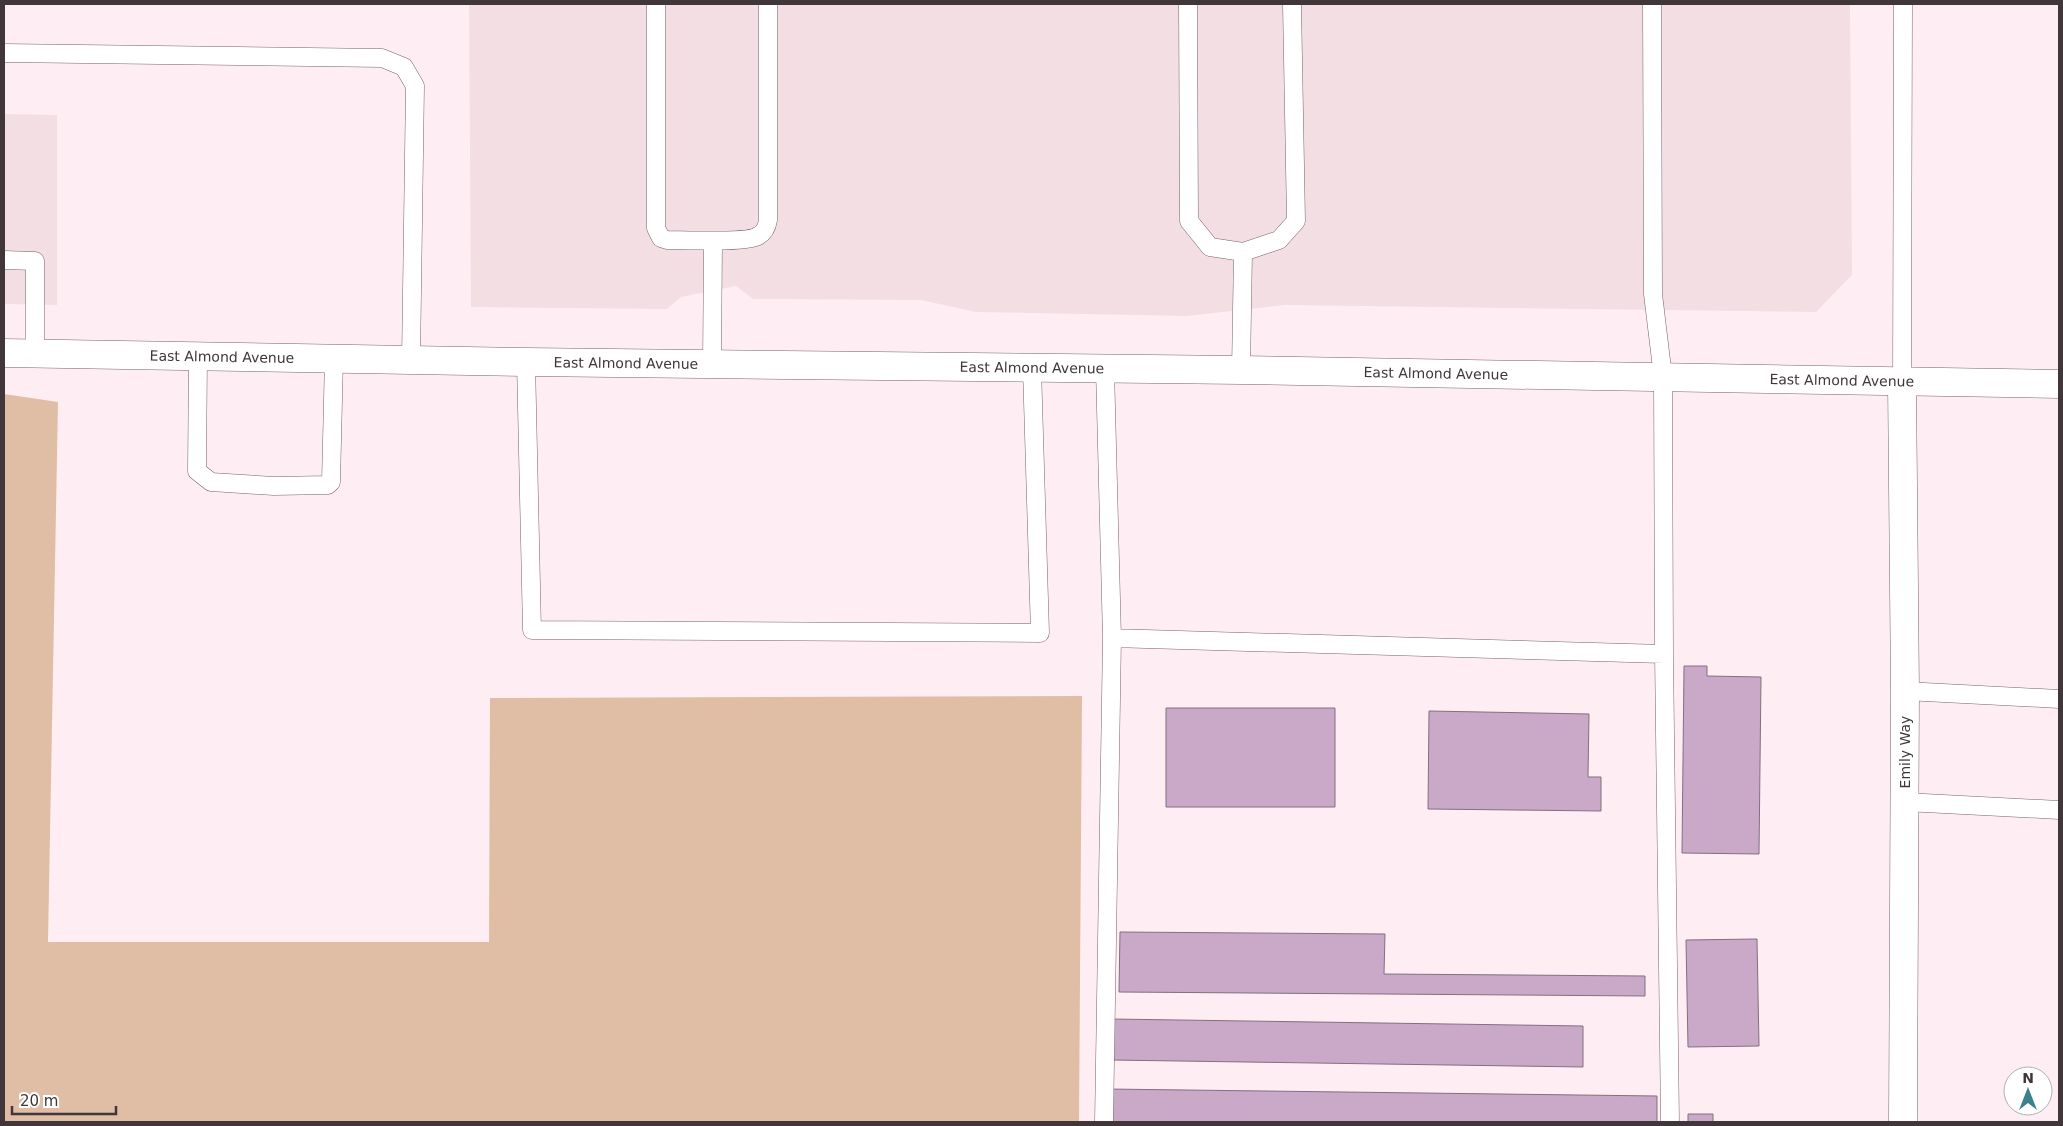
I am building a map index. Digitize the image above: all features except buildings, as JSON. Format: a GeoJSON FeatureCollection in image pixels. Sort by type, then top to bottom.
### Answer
{"type":"FeatureCollection","features":[{"type":"Feature","properties":{"kind":"main road","name":"East Almond Avenue"},"geometry":{"type":"LineString","coordinates":[[4,353],[526,362],[1241,370],[1902,383],[2059,384]]}},
{"type":"Feature","properties":{"kind":"main road","name":"Emily Way"},"geometry":{"type":"LineString","coordinates":[[1902,383],[1905,691],[1903,1122]]}},
{"type":"Feature","properties":{"kind":"lane"},"geometry":{"type":"LineString","coordinates":[[656,4],[656,228],[661,238],[667,240],[713,241],[757,238],[766,230],[768,220],[768,4]]}},
{"type":"Feature","properties":{"kind":"lane"},"geometry":{"type":"LineString","coordinates":[[1188,4],[1189,221],[1210,247],[1243,252],[1279,240],[1296,221],[1292,4]]}},
{"type":"Feature","properties":{"kind":"lane"},"geometry":{"type":"LineString","coordinates":[[1652,4],[1653,294],[1663,377],[1664,654],[1670,1122]]}},
{"type":"Feature","properties":{"kind":"lane"},"geometry":{"type":"LineString","coordinates":[[1902,383],[1903,4]]}},
{"type":"Feature","properties":{"kind":"lane"},"geometry":{"type":"LineString","coordinates":[[4,53],[382,58],[404,67],[414,86],[411,360]]}},
{"type":"Feature","properties":{"kind":"lane"},"geometry":{"type":"LineString","coordinates":[[712,364],[713,241]]}},
{"type":"Feature","properties":{"kind":"lane"},"geometry":{"type":"LineString","coordinates":[[1241,370],[1243,252]]}},
{"type":"Feature","properties":{"kind":"lane"},"geometry":{"type":"LineString","coordinates":[[4,260],[35,261],[35,354]]}},
{"type":"Feature","properties":{"kind":"lane"},"geometry":{"type":"LineString","coordinates":[[198,357],[197,471],[211,482],[274,486],[328,485],[331,482],[334,359]]}},
{"type":"Feature","properties":{"kind":"lane"},"geometry":{"type":"LineString","coordinates":[[526,362],[532,630],[1040,633],[1032,368]]}},
{"type":"Feature","properties":{"kind":"lane"},"geometry":{"type":"LineString","coordinates":[[1104,1122],[1112,638],[1105,369]]}},
{"type":"Feature","properties":{"kind":"lane"},"geometry":{"type":"LineString","coordinates":[[1112,638],[1664,654]]}},
{"type":"Feature","properties":{"kind":"lane"},"geometry":{"type":"LineString","coordinates":[[1905,691],[2059,699]]}},
{"type":"Feature","properties":{"kind":"lane"},"geometry":{"type":"LineString","coordinates":[[1904,802],[2059,810]]}},
{"type":"Feature","properties":{"kind":"shaded area"},"geometry":{"type":"Polygon","coordinates":[[[469,4],[1850,4],[1852,275],[1816,312],[1285,305],[1187,316],[976,312],[921,300],[753,299],[736,286],[681,297],[667,309],[471,307],[469,4]]]}},
{"type":"Feature","properties":{"kind":"shaded area"},"geometry":{"type":"Polygon","coordinates":[[[4,114],[57,115],[57,305],[4,304],[4,114]]]}},
{"type":"Feature","properties":{"kind":"shaded area"},"geometry":{"type":"Polygon","coordinates":[[[4,394],[58,402],[48,942],[489,942],[490,698],[1082,696],[1079,1122],[4,1122],[4,394]]]}}]}
